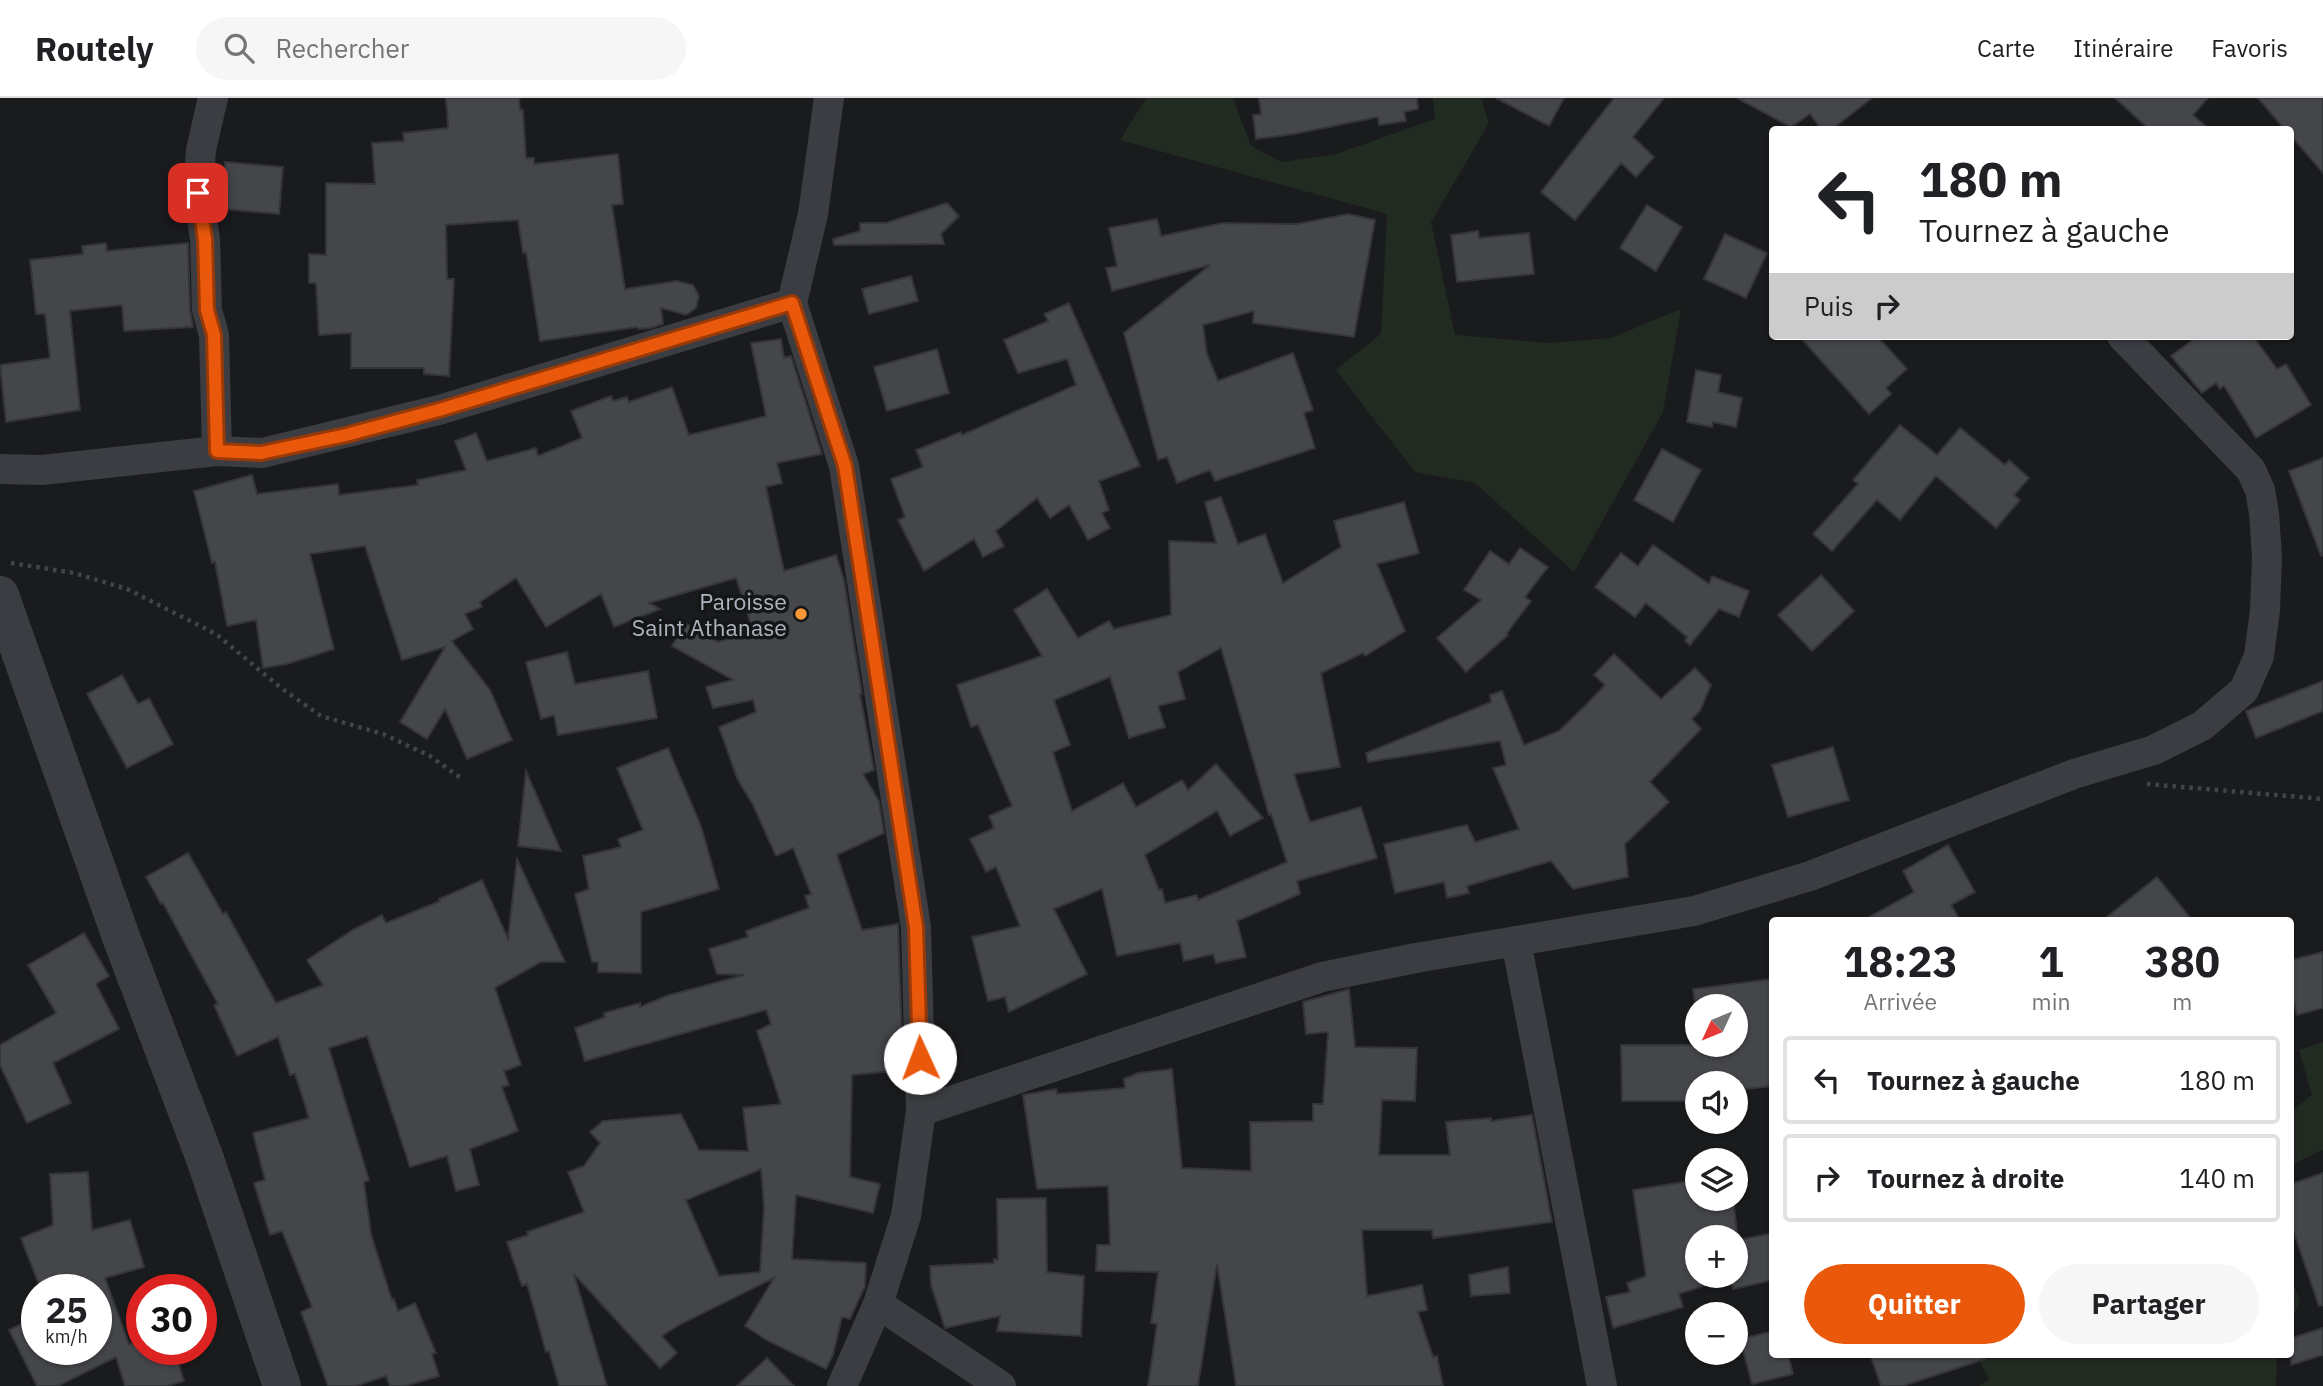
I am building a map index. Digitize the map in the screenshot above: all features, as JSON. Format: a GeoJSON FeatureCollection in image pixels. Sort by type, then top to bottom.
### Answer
{"type":"FeatureCollection","features":[{"type":"Feature","properties":{"kind":"street"},"geometry":{"type":"LineString","coordinates":[[213,98],[201,149],[198,193],[205,239],[207,310],[214,335],[217,451]]}},
{"type":"Feature","properties":{"kind":"street"},"geometry":{"type":"LineString","coordinates":[[829,98],[820,147],[813,214],[792,303],[845,466],[916,927],[921,1111],[905,1216],[878,1304],[842,1386]]}},
{"type":"Feature","properties":{"kind":"street"},"geometry":{"type":"LineString","coordinates":[[0,469],[42,470],[217,451],[261,453],[346,435],[439,410],[792,303]]}},
{"type":"Feature","properties":{"kind":"street"},"geometry":{"type":"LineString","coordinates":[[921,1111],[1322,977],[1416,958],[1694,911],[1810,876],[2074,774],[2154,750],[2202,726],[2244,691],[2259,656],[2265,610],[2267,557],[2260,490],[2251,470],[2126,340]]}},
{"type":"Feature","properties":{"kind":"street"},"geometry":{"type":"LineString","coordinates":[[0,594],[121,937],[204,1156],[282,1386]]}},
{"type":"Feature","properties":{"kind":"street"},"geometry":{"type":"LineString","coordinates":[[1516,941],[1602,1386]]}},
{"type":"Feature","properties":{"kind":"street"},"geometry":{"type":"LineString","coordinates":[[878,1304],[1001,1386]]}},
{"type":"Feature","properties":{"kind":"path"},"geometry":{"type":"LineString","coordinates":[[0,562],[74,573],[127,590],[216,634],[281,688],[321,716],[383,734],[430,756],[462,779]]}},
{"type":"Feature","properties":{"kind":"path"},"geometry":{"type":"LineString","coordinates":[[2140,783],[2323,799]]}},
{"type":"Feature","properties":{"kind":"shaded area"},"geometry":{"type":"Polygon","coordinates":[[[1146,98],[1233,98],[1251,146],[1282,162],[1336,154],[1435,119],[1433,98],[1481,98],[1489,123],[1431,222],[1455,335],[1548,343],[1611,338],[1681,309],[1663,412],[1574,572],[1475,483],[1415,472],[1336,370],[1381,334],[1387,214],[1120,140],[1146,98]]]}},
{"type":"Feature","properties":{"kind":"shaded area"},"geometry":{"type":"Polygon","coordinates":[[[2323,1042],[2323,1150],[2294,1165],[2294,1110],[2312,1095],[2299,1050],[2323,1042]]]}},
{"type":"Feature","properties":{"kind":"shaded area"},"geometry":{"type":"Polygon","coordinates":[[[2294,1286],[2300,1301],[2294,1316],[2294,1286]]]}},
{"type":"Feature","properties":{"kind":"shaded area"},"geometry":{"type":"Polygon","coordinates":[[[1978,1358],[2277,1358],[2276,1386],[1979,1386],[1989,1379],[1978,1358]]]}},
{"type":"Feature","properties":{"kind":"building"},"geometry":{"type":"Polygon","coordinates":[[[446,98],[519,98],[520,110],[523,110],[526,158],[534,158],[534,164],[618,154],[623,204],[612,205],[625,289],[677,281],[693,285],[699,296],[696,308],[686,315],[661,308],[663,324],[651,328],[637,327],[540,341],[526,252],[523,253],[518,220],[446,225],[447,279],[454,279],[449,376],[424,374],[424,368],[351,368],[351,333],[319,335],[316,283],[309,283],[309,254],[326,255],[326,183],[375,184],[372,143],[404,141],[403,133],[448,128],[446,98]]]}},
{"type":"Feature","properties":{"kind":"building"},"geometry":{"type":"Polygon","coordinates":[[[1259,98],[1417,98],[1418,109],[1404,112],[1406,121],[1379,125],[1378,117],[1256,139],[1253,115],[1261,114],[1259,98]]]}},
{"type":"Feature","properties":{"kind":"building"},"geometry":{"type":"Polygon","coordinates":[[[1496,98],[1564,98],[1549,126],[1496,98]]]}},
{"type":"Feature","properties":{"kind":"building"},"geometry":{"type":"Polygon","coordinates":[[[1614,98],[1664,98],[1633,137],[1654,157],[1636,177],[1621,163],[1575,220],[1541,192],[1614,98]]]}},
{"type":"Feature","properties":{"kind":"building"},"geometry":{"type":"Polygon","coordinates":[[[1737,98],[1872,98],[1836,126],[1819,126],[1810,114],[1789,126],[1737,98]]]}},
{"type":"Feature","properties":{"kind":"building"},"geometry":{"type":"Polygon","coordinates":[[[2115,98],[2208,98],[2193,115],[2205,126],[2146,126],[2115,98]]]}},
{"type":"Feature","properties":{"kind":"building"},"geometry":{"type":"Polygon","coordinates":[[[2258,98],[2323,98],[2323,173],[2294,139],[2294,126],[2282,126],[2258,98]]]}},
{"type":"Feature","properties":{"kind":"building"},"geometry":{"type":"Polygon","coordinates":[[[225,162],[283,167],[279,214],[222,209],[225,162]]]}},
{"type":"Feature","properties":{"kind":"building"},"geometry":{"type":"Polygon","coordinates":[[[947,203],[959,216],[941,234],[944,244],[834,245],[833,239],[860,231],[860,223],[886,223],[947,203]]]}},
{"type":"Feature","properties":{"kind":"building"},"geometry":{"type":"Polygon","coordinates":[[[1647,205],[1682,227],[1656,271],[1620,248],[1647,205]]]}},
{"type":"Feature","properties":{"kind":"building"},"geometry":{"type":"Polygon","coordinates":[[[1348,214],[1375,220],[1354,337],[1253,323],[1254,311],[1203,325],[1207,354],[1218,381],[1293,353],[1313,410],[1304,413],[1315,448],[1215,481],[1210,470],[1177,483],[1167,457],[1158,460],[1124,333],[1210,265],[1112,291],[1106,268],[1117,266],[1109,228],[1157,219],[1161,236],[1223,223],[1297,224],[1348,214]]]}},
{"type":"Feature","properties":{"kind":"building"},"geometry":{"type":"Polygon","coordinates":[[[1478,231],[1479,238],[1529,233],[1534,274],[1457,282],[1451,235],[1478,231]]]}},
{"type":"Feature","properties":{"kind":"building"},"geometry":{"type":"Polygon","coordinates":[[[1725,234],[1767,253],[1746,298],[1704,279],[1725,234]]]}},
{"type":"Feature","properties":{"kind":"building"},"geometry":{"type":"Polygon","coordinates":[[[106,243],[107,251],[188,243],[193,327],[124,331],[122,305],[70,311],[80,410],[6,422],[0,365],[50,358],[45,314],[36,314],[30,260],[83,254],[82,246],[106,243]]]}},
{"type":"Feature","properties":{"kind":"building"},"geometry":{"type":"Polygon","coordinates":[[[911,276],[918,301],[869,314],[862,289],[911,276]]]}},
{"type":"Feature","properties":{"kind":"building"},"geometry":{"type":"Polygon","coordinates":[[[1069,303],[1140,466],[1099,481],[1109,510],[1102,513],[1110,528],[1088,540],[1069,505],[1050,518],[1037,498],[996,531],[1004,546],[983,557],[974,539],[924,571],[898,520],[905,517],[891,479],[923,467],[916,450],[961,432],[962,435],[1076,385],[1067,359],[1018,373],[1004,340],[1048,321],[1044,314],[1069,303]]]}},
{"type":"Feature","properties":{"kind":"building"},"geometry":{"type":"Polygon","coordinates":[[[781,339],[784,358],[791,356],[822,454],[777,463],[782,483],[766,487],[784,571],[836,555],[844,580],[874,770],[863,774],[879,801],[884,833],[837,855],[862,930],[898,924],[902,1038],[890,1040],[893,1071],[852,1075],[850,1177],[880,1184],[873,1213],[796,1195],[792,1259],[866,1263],[865,1286],[850,1319],[842,1317],[833,1355],[826,1369],[768,1341],[745,1326],[774,1278],[662,1336],[677,1353],[660,1368],[574,1274],[607,1386],[559,1386],[549,1351],[546,1352],[527,1284],[522,1286],[507,1242],[584,1212],[568,1172],[584,1166],[600,1143],[590,1132],[603,1121],[681,1114],[699,1150],[748,1151],[743,1108],[781,1104],[757,1031],[771,1024],[766,1010],[585,1061],[575,1028],[605,1017],[604,1013],[640,1003],[640,1007],[666,996],[744,975],[717,974],[709,949],[748,937],[746,931],[809,908],[805,896],[811,894],[793,848],[776,856],[753,805],[737,778],[719,727],[756,712],[753,700],[713,708],[706,687],[733,680],[672,646],[685,623],[718,642],[753,631],[736,578],[649,603],[660,609],[614,627],[601,594],[546,627],[516,578],[480,602],[482,607],[465,614],[473,629],[452,641],[490,690],[512,740],[467,759],[445,709],[427,739],[400,722],[445,647],[402,660],[365,546],[310,554],[334,649],[287,664],[263,668],[256,620],[227,626],[215,562],[212,563],[194,491],[252,475],[257,494],[338,484],[339,495],[418,485],[417,480],[466,470],[455,441],[476,433],[487,461],[536,448],[538,456],[582,438],[571,411],[611,396],[613,401],[627,397],[629,402],[672,387],[689,435],[766,416],[751,343],[781,339]],[[761,1169],[686,1200],[719,1276],[760,1272],[764,1207],[761,1169]]]}},
{"type":"Feature","properties":{"kind":"building"},"geometry":{"type":"Polygon","coordinates":[[[1803,340],[1881,340],[1907,369],[1886,388],[1891,394],[1869,414],[1803,340]]]}},
{"type":"Feature","properties":{"kind":"building"},"geometry":{"type":"Polygon","coordinates":[[[2193,340],[2256,340],[2277,369],[2286,364],[2311,405],[2256,438],[2224,386],[2220,389],[2216,383],[2202,393],[2171,356],[2193,340]]]}},
{"type":"Feature","properties":{"kind":"building"},"geometry":{"type":"Polygon","coordinates":[[[937,349],[949,393],[887,411],[874,367],[937,349]]]}},
{"type":"Feature","properties":{"kind":"building"},"geometry":{"type":"Polygon","coordinates":[[[1696,370],[1721,375],[1718,392],[1742,398],[1736,427],[1713,422],[1712,427],[1687,422],[1696,370]]]}},
{"type":"Feature","properties":{"kind":"building"},"geometry":{"type":"Polygon","coordinates":[[[1900,425],[1937,455],[1960,428],[2005,465],[2009,460],[2029,478],[2014,495],[2020,500],[1996,528],[1936,476],[1900,520],[1877,500],[1832,551],[1813,534],[1858,484],[1853,480],[1900,425]]]}},
{"type":"Feature","properties":{"kind":"building"},"geometry":{"type":"Polygon","coordinates":[[[1662,449],[1701,470],[1673,522],[1634,500],[1662,449]]]}},
{"type":"Feature","properties":{"kind":"building"},"geometry":{"type":"Polygon","coordinates":[[[2323,458],[2323,555],[2321,556],[2289,471],[2323,458]]]}},
{"type":"Feature","properties":{"kind":"building"},"geometry":{"type":"Polygon","coordinates":[[[1221,497],[1238,544],[1265,534],[1283,583],[1341,547],[1334,521],[1404,502],[1419,553],[1377,564],[1405,631],[1365,656],[1363,653],[1321,673],[1340,767],[1294,774],[1310,822],[1361,807],[1377,858],[1297,881],[1300,894],[1237,921],[1246,957],[1216,963],[1213,954],[1184,961],[1180,943],[1117,956],[1102,889],[1054,909],[1087,974],[1009,1012],[1005,997],[988,1001],[972,937],[1020,926],[996,867],[986,872],[970,839],[994,828],[989,816],[1012,806],[978,725],[971,727],[957,685],[1042,656],[1014,610],[1047,589],[1078,638],[1109,621],[1114,629],[1171,615],[1169,541],[1216,543],[1205,502],[1221,497]],[[1221,648],[1178,672],[1185,699],[1158,706],[1165,727],[1129,738],[1110,677],[1054,700],[1070,745],[1053,752],[1072,811],[1123,783],[1136,807],[1182,780],[1188,790],[1216,764],[1263,818],[1230,836],[1217,811],[1145,855],[1159,890],[1162,889],[1165,903],[1197,895],[1198,900],[1287,862],[1271,814],[1269,815],[1221,648]]]}},
{"type":"Feature","properties":{"kind":"building"},"geometry":{"type":"Polygon","coordinates":[[[1653,545],[1709,584],[1712,576],[1749,591],[1739,617],[1719,609],[1690,645],[1685,641],[1687,637],[1646,603],[1635,617],[1595,587],[1621,553],[1638,566],[1653,545]]]}},
{"type":"Feature","properties":{"kind":"building"},"geometry":{"type":"Polygon","coordinates":[[[1520,548],[1548,567],[1525,597],[1531,601],[1508,635],[1466,672],[1437,638],[1481,600],[1464,590],[1490,551],[1509,564],[1520,548]]]}},
{"type":"Feature","properties":{"kind":"building"},"geometry":{"type":"Polygon","coordinates":[[[1821,575],[1854,611],[1812,651],[1778,615],[1821,575]]]}},
{"type":"Feature","properties":{"kind":"building"},"geometry":{"type":"Polygon","coordinates":[[[567,652],[575,684],[648,671],[657,718],[558,735],[554,715],[541,719],[526,662],[567,652]]]}},
{"type":"Feature","properties":{"kind":"building"},"geometry":{"type":"Polygon","coordinates":[[[1614,654],[1661,699],[1695,668],[1711,685],[1700,711],[1692,719],[1701,729],[1650,782],[1669,802],[1625,844],[1628,877],[1573,889],[1551,861],[1467,886],[1469,893],[1447,898],[1444,882],[1395,893],[1384,844],[1467,825],[1475,842],[1519,829],[1493,768],[1506,765],[1500,741],[1368,762],[1366,753],[1491,702],[1490,695],[1502,691],[1524,745],[1559,731],[1587,704],[1605,685],[1594,675],[1614,654]]]}},
{"type":"Feature","properties":{"kind":"building"},"geometry":{"type":"Polygon","coordinates":[[[122,675],[138,704],[149,698],[173,744],[127,768],[87,694],[122,675]]]}},
{"type":"Feature","properties":{"kind":"building"},"geometry":{"type":"Polygon","coordinates":[[[2323,681],[2323,711],[2256,738],[2246,711],[2323,681]]]}},
{"type":"Feature","properties":{"kind":"building"},"geometry":{"type":"Polygon","coordinates":[[[1833,747],[1849,800],[1788,817],[1772,765],[1833,747]]]}},
{"type":"Feature","properties":{"kind":"building"},"geometry":{"type":"Polygon","coordinates":[[[668,748],[701,826],[719,889],[641,912],[641,973],[598,972],[598,962],[592,962],[575,894],[589,889],[583,856],[621,847],[618,839],[643,830],[617,768],[668,748]]]}},
{"type":"Feature","properties":{"kind":"building"},"geometry":{"type":"Polygon","coordinates":[[[526,771],[543,810],[561,851],[518,846],[526,771]]]}},
{"type":"Feature","properties":{"kind":"building"},"geometry":{"type":"Polygon","coordinates":[[[1948,845],[1975,892],[1951,905],[1958,917],[1869,917],[1914,892],[1903,871],[1948,845]]]}},
{"type":"Feature","properties":{"kind":"building"},"geometry":{"type":"Polygon","coordinates":[[[188,853],[223,914],[226,912],[276,1003],[323,985],[307,960],[354,929],[382,915],[386,923],[482,880],[508,939],[517,859],[565,962],[541,962],[495,988],[521,1065],[504,1071],[509,1085],[502,1087],[518,1131],[470,1149],[479,1185],[456,1191],[447,1156],[410,1167],[367,1036],[329,1048],[369,1180],[364,1182],[371,1234],[392,1300],[394,1299],[398,1311],[415,1303],[436,1353],[432,1354],[439,1376],[405,1386],[390,1386],[386,1376],[356,1386],[328,1386],[301,1312],[312,1307],[282,1231],[270,1235],[254,1183],[265,1180],[253,1133],[309,1118],[295,1074],[290,1075],[278,1037],[237,1056],[214,1005],[218,1004],[146,877],[188,853]]]}},
{"type":"Feature","properties":{"kind":"building"},"geometry":{"type":"Polygon","coordinates":[[[2157,877],[2190,917],[2107,917],[2157,877]]]}},
{"type":"Feature","properties":{"kind":"building"},"geometry":{"type":"Polygon","coordinates":[[[84,933],[109,976],[96,984],[119,1029],[53,1063],[71,1103],[27,1123],[0,1065],[0,1045],[56,1013],[28,965],[84,933]]]}},
{"type":"Feature","properties":{"kind":"building"},"geometry":{"type":"Polygon","coordinates":[[[2323,952],[2323,1008],[2297,1015],[2294,1003],[2294,959],[2323,952]]]}},
{"type":"Feature","properties":{"kind":"building"},"geometry":{"type":"Polygon","coordinates":[[[1769,980],[1769,1086],[1748,1089],[1748,1071],[1685,1071],[1685,1101],[1622,1101],[1621,1045],[1685,1045],[1685,1057],[1748,1057],[1748,994],[1694,994],[1693,989],[1769,980]]]}},
{"type":"Feature","properties":{"kind":"building"},"geometry":{"type":"Polygon","coordinates":[[[1349,989],[1355,1047],[1417,1048],[1415,1101],[1382,1100],[1379,1155],[1450,1155],[1446,1122],[1491,1118],[1491,1121],[1532,1115],[1552,1222],[1433,1238],[1432,1230],[1362,1230],[1367,1296],[1422,1285],[1427,1310],[1418,1312],[1433,1357],[1437,1356],[1443,1386],[1236,1386],[1217,1264],[1198,1386],[1148,1386],[1157,1324],[1151,1323],[1158,1272],[1096,1271],[1097,1245],[1110,1245],[1108,1186],[1037,1189],[1023,1095],[1056,1089],[1057,1094],[1125,1088],[1124,1079],[1138,1073],[1172,1069],[1182,1168],[1251,1171],[1250,1122],[1313,1121],[1313,1104],[1323,1104],[1328,1032],[1306,1034],[1303,1002],[1349,989]]]}},
{"type":"Feature","properties":{"kind":"building"},"geometry":{"type":"Polygon","coordinates":[[[88,1172],[92,1230],[130,1220],[144,1267],[112,1276],[35,1274],[21,1238],[53,1225],[50,1174],[88,1172]]]}},
{"type":"Feature","properties":{"kind":"building"},"geometry":{"type":"Polygon","coordinates":[[[2323,1173],[2323,1305],[2319,1306],[2294,1233],[2294,1183],[2323,1173]]]}},
{"type":"Feature","properties":{"kind":"building"},"geometry":{"type":"Polygon","coordinates":[[[1685,1182],[1685,1211],[1734,1211],[1736,1225],[1685,1225],[1685,1288],[1697,1288],[1679,1294],[1683,1307],[1613,1328],[1606,1297],[1630,1292],[1627,1283],[1646,1276],[1633,1190],[1685,1182]]]}},
{"type":"Feature","properties":{"kind":"building"},"geometry":{"type":"Polygon","coordinates":[[[1046,1198],[1047,1272],[1084,1276],[1081,1336],[997,1331],[1000,1316],[945,1328],[931,1285],[930,1266],[994,1263],[994,1259],[998,1260],[997,1199],[1046,1198]]]}},
{"type":"Feature","properties":{"kind":"building"},"geometry":{"type":"Polygon","coordinates":[[[1769,1234],[1769,1281],[1748,1286],[1748,1238],[1769,1234]]]}},
{"type":"Feature","properties":{"kind":"building"},"geometry":{"type":"Polygon","coordinates":[[[1508,1267],[1510,1293],[1471,1296],[1469,1275],[1508,1267]]]}},
{"type":"Feature","properties":{"kind":"building"},"geometry":{"type":"Polygon","coordinates":[[[112,1297],[126,1336],[126,1365],[179,1365],[184,1381],[167,1386],[125,1386],[116,1357],[112,1359],[112,1297]]]}},
{"type":"Feature","properties":{"kind":"building"},"geometry":{"type":"Polygon","coordinates":[[[21,1324],[21,1354],[9,1330],[21,1324]]]}},
{"type":"Feature","properties":{"kind":"building"},"geometry":{"type":"Polygon","coordinates":[[[2323,1328],[2323,1355],[2291,1365],[2291,1358],[2294,1358],[2294,1337],[2323,1328]]]}},
{"type":"Feature","properties":{"kind":"building"},"geometry":{"type":"Polygon","coordinates":[[[1769,1332],[1769,1358],[1789,1358],[1793,1374],[1752,1384],[1747,1365],[1748,1337],[1769,1332]]]}},
{"type":"Feature","properties":{"kind":"building"},"geometry":{"type":"Polygon","coordinates":[[[767,1358],[794,1386],[737,1386],[767,1358]]]}},
{"type":"Feature","properties":{"kind":"building"},"geometry":{"type":"Polygon","coordinates":[[[1871,1358],[1985,1358],[1903,1386],[1881,1386],[1871,1358]]]}},
{"type":"Feature","properties":{"kind":"building"},"geometry":{"type":"Polygon","coordinates":[[[26,1365],[100,1365],[58,1386],[37,1386],[26,1365]]]}},
{"type":"Feature","properties":{"kind":"place","name":"Paroisse Saint Athanase"},"geometry":{"type":"Point","coordinates":[801,614]}},
{"type":"Feature","properties":{"kind":"route"},"geometry":{"type":"LineString","coordinates":[[198,193],[205,239],[207,310],[214,335],[217,451],[261,453],[346,435],[439,410],[792,303],[845,466],[916,927],[920,1058]]}}]}
